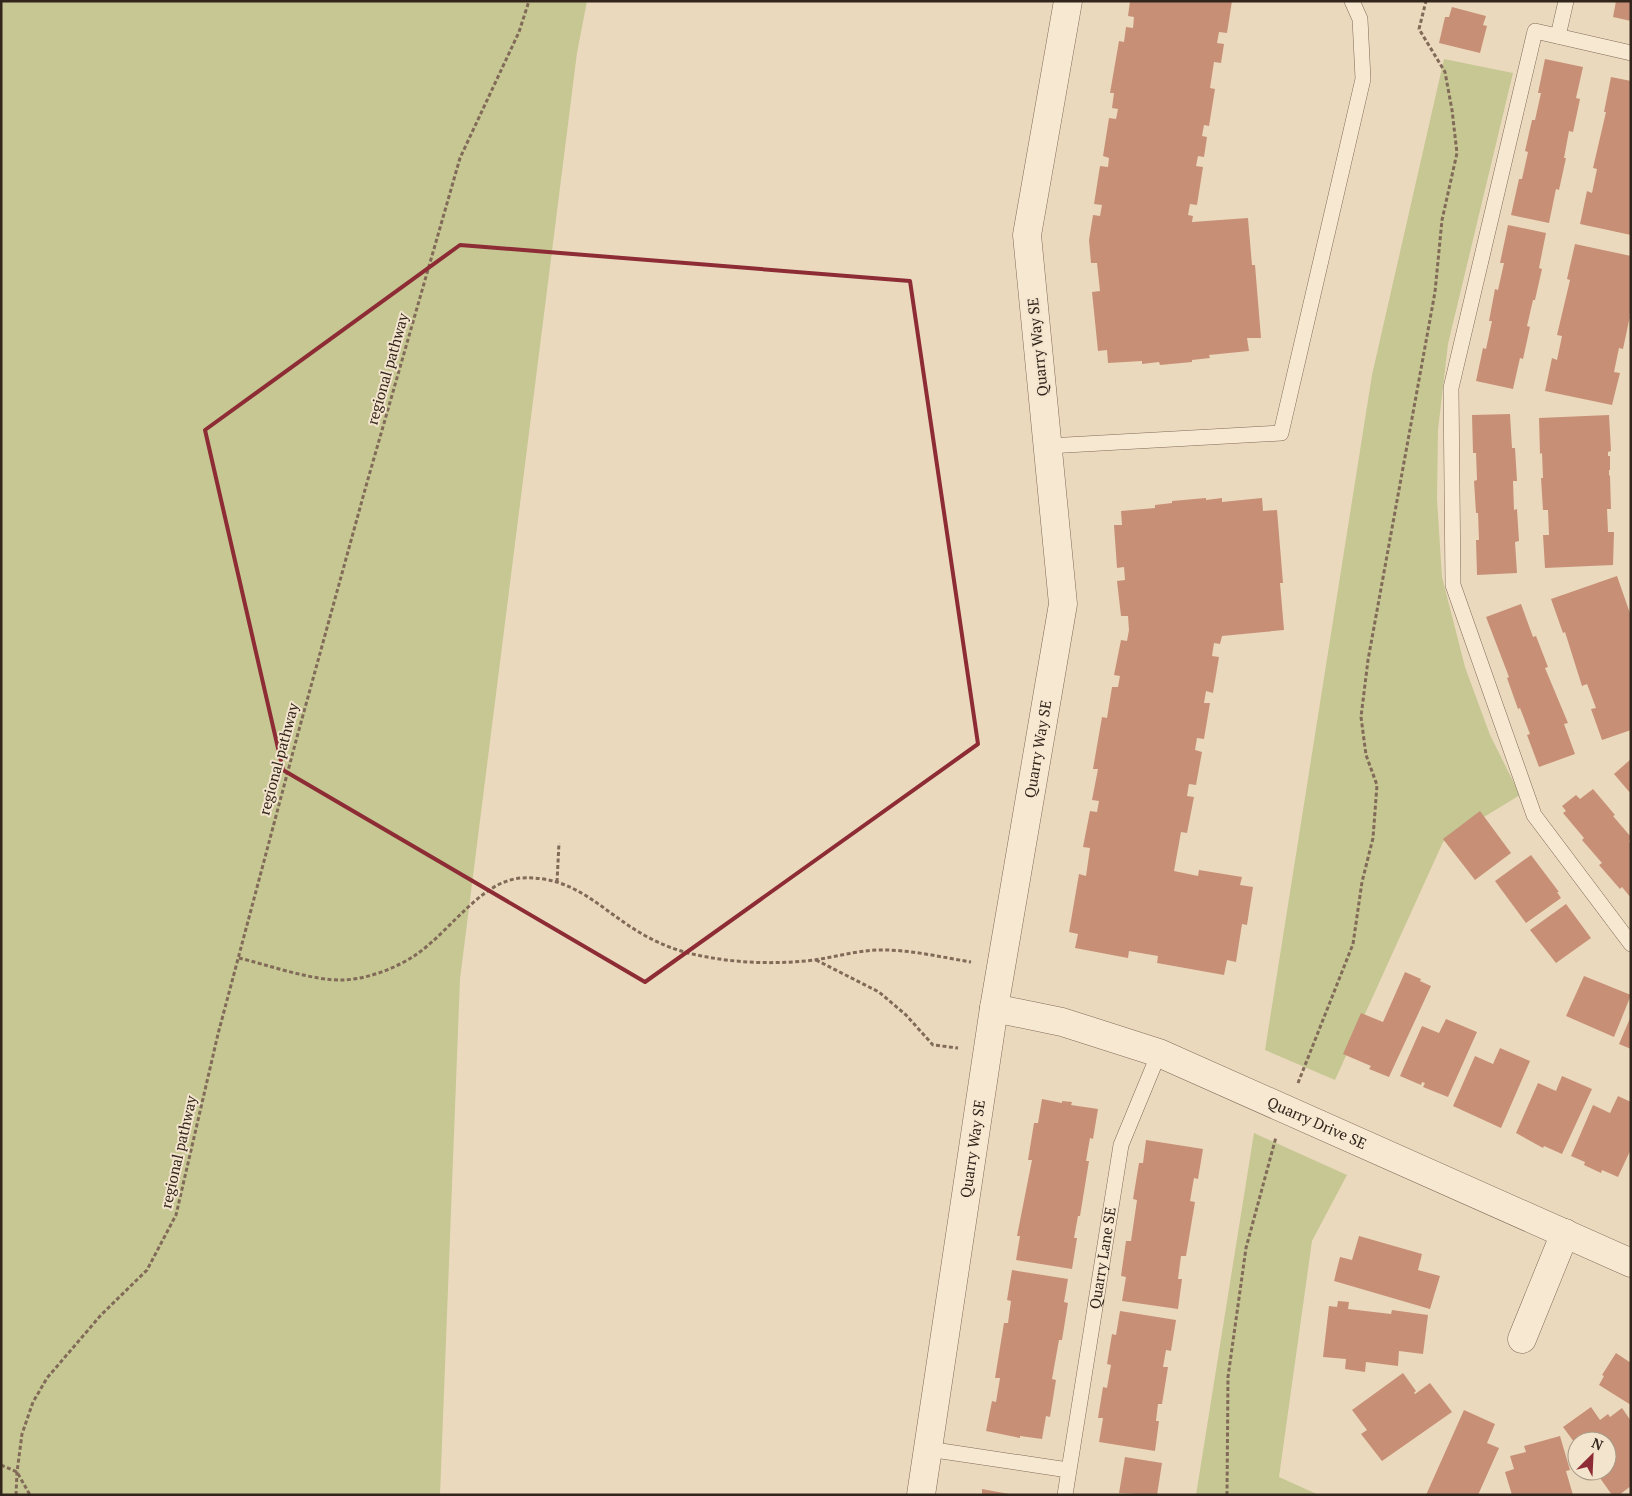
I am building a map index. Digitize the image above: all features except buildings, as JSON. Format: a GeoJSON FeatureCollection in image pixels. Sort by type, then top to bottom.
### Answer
{"type":"FeatureCollection","features":[{"type":"Feature","properties":{"kind":"street","name":"Quarry Way SE"},"geometry":{"type":"LineString","coordinates":[[921,1495],[994,1008],[1063,604],[1028,235],[1068,1]]}},
{"type":"Feature","properties":{"kind":"street","name":"Quarry Drive SE"},"geometry":{"type":"LineString","coordinates":[[994,1008],[1062,1022],[1159,1053],[1631,1263]]}},
{"type":"Feature","properties":{"kind":"street"},"geometry":{"type":"LineString","coordinates":[[1522,1339],[1565,1233]]}},
{"type":"Feature","properties":{"kind":"lane"},"geometry":{"type":"LineString","coordinates":[[1048,446],[1281,433],[1364,79],[1360,19],[1352,1]]}},
{"type":"Feature","properties":{"kind":"lane"},"geometry":{"type":"LineString","coordinates":[[1558,36],[1566,1]]}},
{"type":"Feature","properties":{"kind":"lane"},"geometry":{"type":"LineString","coordinates":[[1631,53],[1535,31],[1451,388],[1453,585],[1534,815],[1631,944]]}},
{"type":"Feature","properties":{"kind":"lane","name":"Quarry Lane SE"},"geometry":{"type":"LineString","coordinates":[[1065,1495],[1121,1145],[1159,1053]]}},
{"type":"Feature","properties":{"kind":"lane"},"geometry":{"type":"LineString","coordinates":[[928,1449],[1068,1470]]}},
{"type":"Feature","properties":{"kind":"path","name":"regional pathway"},"geometry":{"type":"LineString","coordinates":[[16,1495],[22,1434],[33,1402],[47,1378],[101,1315],[147,1270],[176,1216],[218,1034],[299,728],[460,158],[519,32],[529,1]]}},
{"type":"Feature","properties":{"kind":"path"},"geometry":{"type":"LineString","coordinates":[[1227,1495],[1228,1377],[1246,1248],[1275,1138],[1353,944],[1362,882],[1373,838],[1377,785],[1366,755],[1361,717],[1363,698],[1368,660],[1435,292],[1442,220],[1457,153],[1445,72],[1418,29],[1426,1]]}},
{"type":"Feature","properties":{"kind":"path"},"geometry":{"type":"LineString","coordinates":[[558,882],[559,843]]}},
{"type":"Feature","properties":{"kind":"path"},"geometry":{"type":"LineString","coordinates":[[239,958],[320,978],[343,980],[363,977],[380,972],[418,953],[480,896],[505,882],[520,878],[542,879],[574,888],[592,898],[644,935],[681,950],[710,958],[760,963],[816,960],[852,952],[895,950],[1001,967]]}},
{"type":"Feature","properties":{"kind":"path"},"geometry":{"type":"LineString","coordinates":[[816,960],[879,992],[906,1015],[933,1044],[988,1053]]}},
{"type":"Feature","properties":{"kind":"path"},"geometry":{"type":"LineString","coordinates":[[1,1465],[17,1472],[30,1495]]}},
{"type":"Feature","properties":{"kind":"highlighted area"},"geometry":{"type":"Polygon","coordinates":[[[460,245],[910,281],[978,744],[645,982],[283,770],[205,430],[460,245]]]}},
{"type":"Feature","properties":{"kind":"green space"},"geometry":{"type":"Polygon","coordinates":[[[1,1],[587,1],[577,53],[460,979],[440,1495],[1,1495],[1,1]]]}},
{"type":"Feature","properties":{"kind":"green space"},"geometry":{"type":"Polygon","coordinates":[[[1444,59],[1513,73],[1448,344],[1438,430],[1437,499],[1442,577],[1465,667],[1490,735],[1520,795],[1443,842],[1335,1080],[1265,1050],[1372,375],[1444,59]]]}},
{"type":"Feature","properties":{"kind":"green space"},"geometry":{"type":"Polygon","coordinates":[[[1254,1133],[1347,1175],[1312,1241],[1279,1477],[1319,1495],[1196,1495],[1254,1133]]]}}]}
